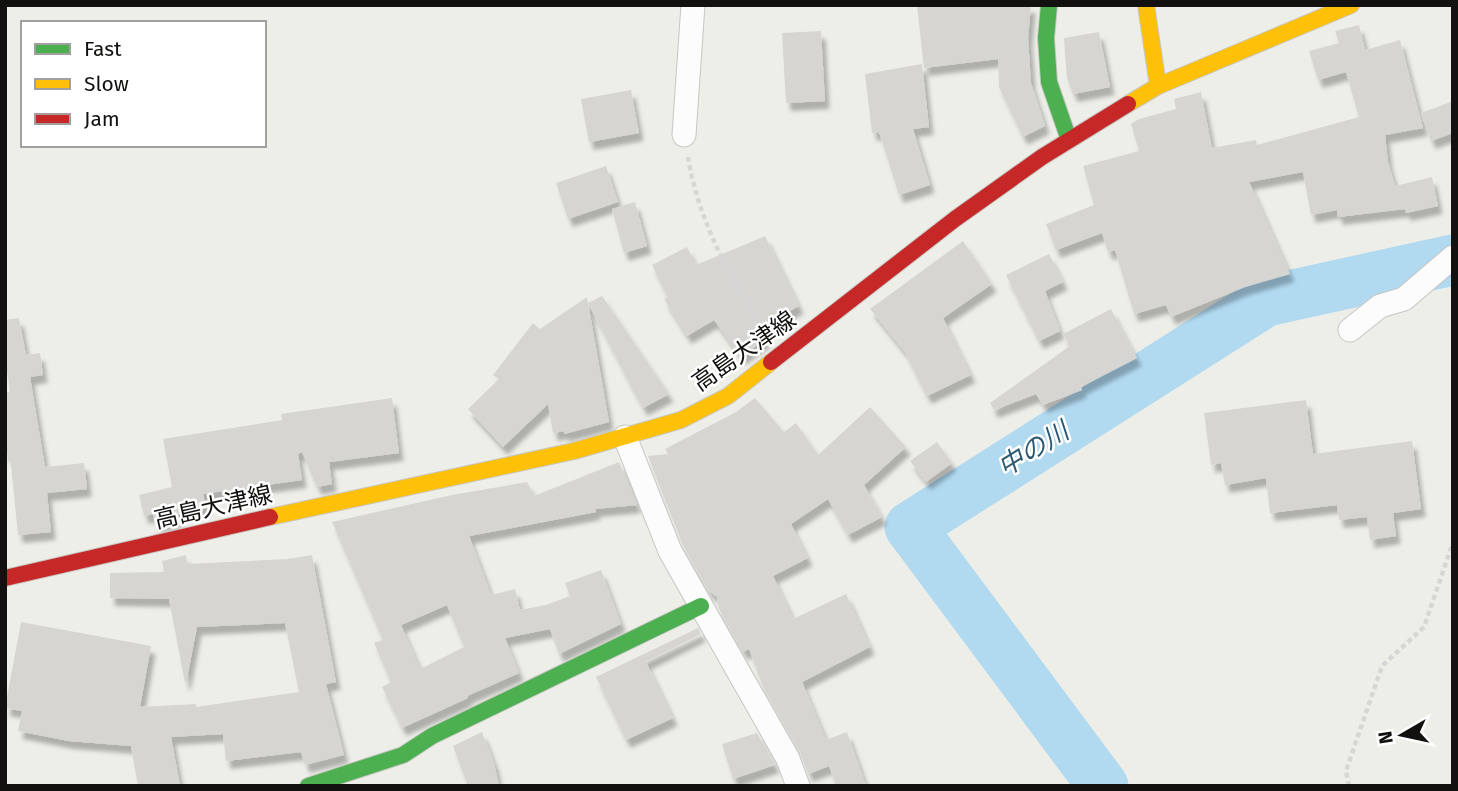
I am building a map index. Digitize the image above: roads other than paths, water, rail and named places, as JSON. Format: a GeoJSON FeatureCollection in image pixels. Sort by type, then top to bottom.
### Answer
{"type":"FeatureCollection","features":[{"type":"Feature","properties":{"kind":"main road"},"geometry":{"type":"LineString","coordinates":[[1049,5],[1046,38],[1049,82],[1069,141]]}},
{"type":"Feature","properties":{"kind":"main road"},"geometry":{"type":"LineString","coordinates":[[1146,5],[1158,86]]}},
{"type":"Feature","properties":{"kind":"main road","name":"高島大津線"},"geometry":{"type":"LineString","coordinates":[[5,578],[374,493],[574,451],[681,420],[728,396],[955,219],[1069,141],[1158,86],[1351,5]]}},
{"type":"Feature","properties":{"kind":"main road"},"geometry":{"type":"LineString","coordinates":[[308,786],[403,755],[432,736],[701,606]]}},
{"type":"Feature","properties":{"kind":"street"},"geometry":{"type":"LineString","coordinates":[[684,135],[693,5]]}},
{"type":"Feature","properties":{"kind":"street"},"geometry":{"type":"LineString","coordinates":[[1350,330],[1380,306],[1404,299],[1453,257]]}},
{"type":"Feature","properties":{"kind":"street"},"geometry":{"type":"LineString","coordinates":[[625,437],[670,551],[788,759],[798,786]]}},
{"type":"Feature","properties":{"kind":"waterway","name":"中の川"},"geometry":{"type":"LineString","coordinates":[[1103,786],[910,527],[1266,301],[1453,260]]}}]}
